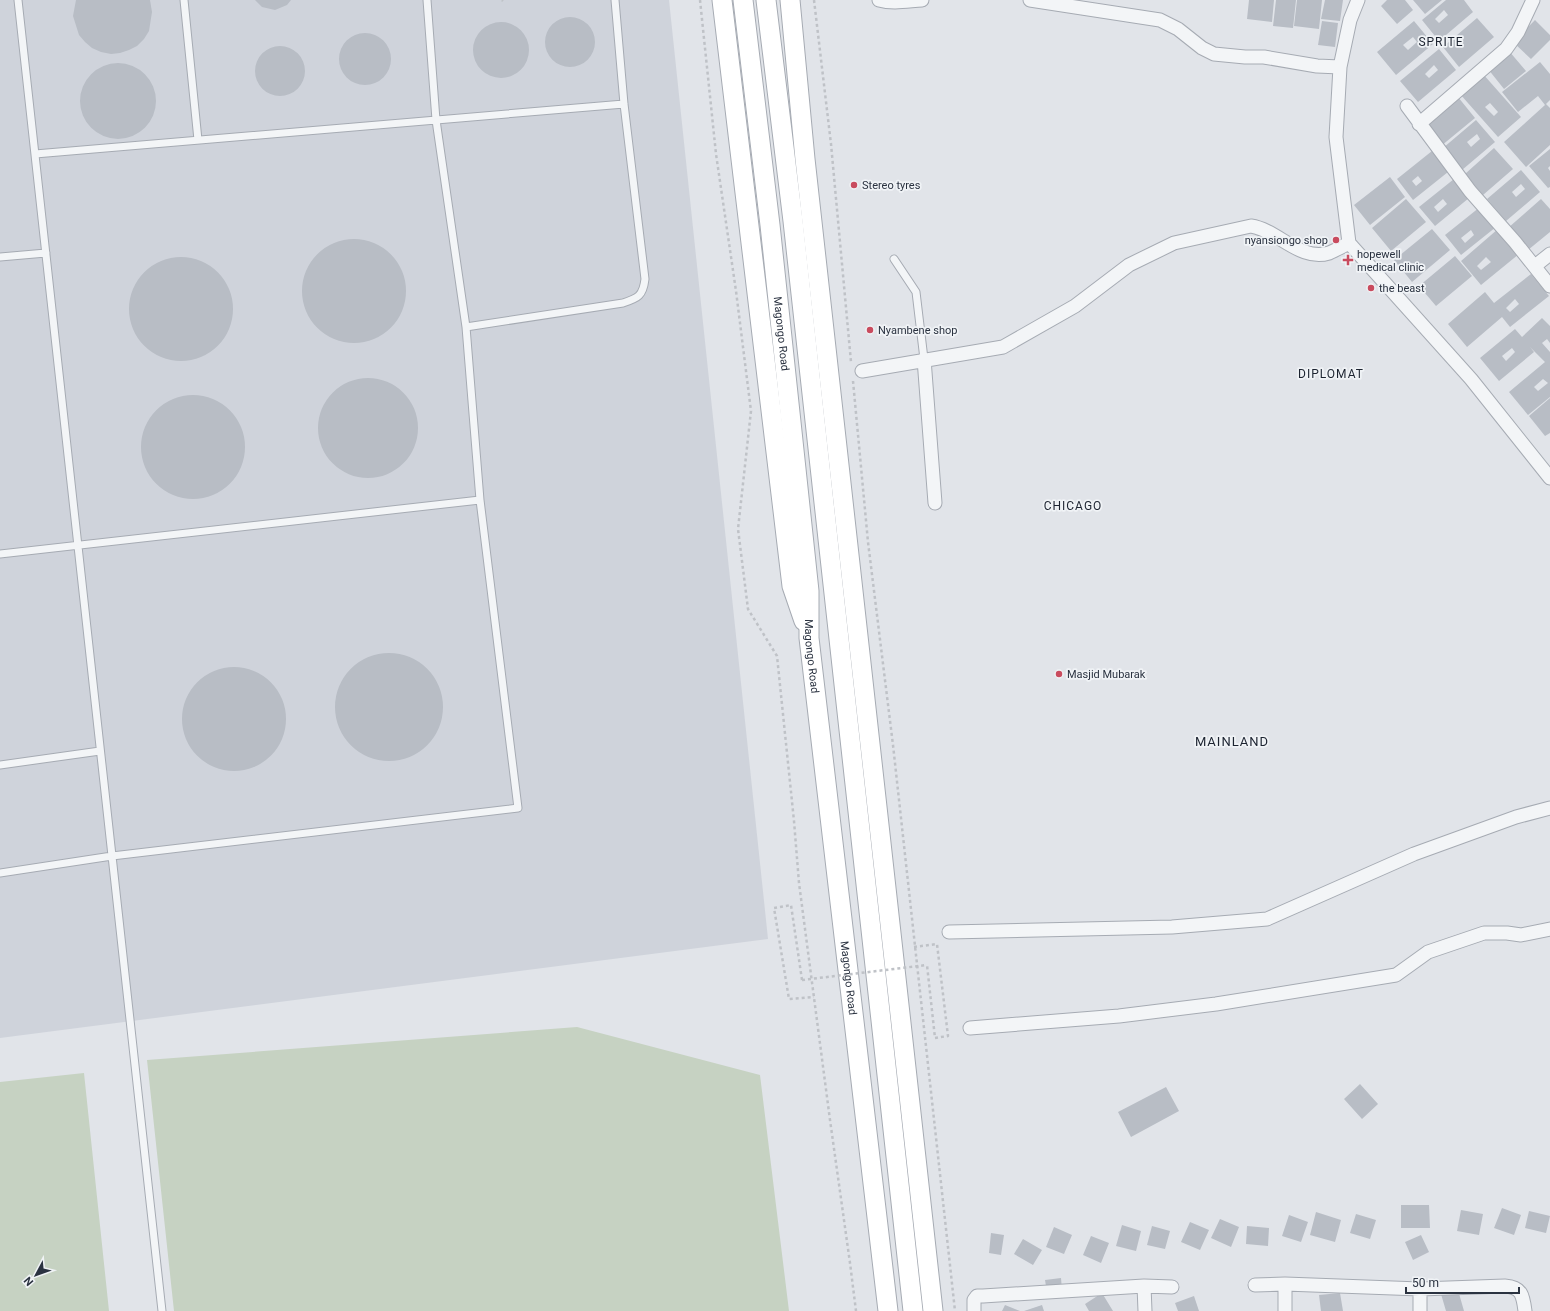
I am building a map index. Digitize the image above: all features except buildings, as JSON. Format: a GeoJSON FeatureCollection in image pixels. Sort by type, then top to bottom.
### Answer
{"type":"FeatureCollection","features":[{"type":"Feature","properties":{"kind":"main road"},"geometry":{"type":"LineString","coordinates":[[722,0],[792,586],[809,638]]}},
{"type":"Feature","properties":{"kind":"main road","name":"Magongo Road"},"geometry":{"type":"LineString","coordinates":[[743,0],[770,225],[809,591],[809,638],[888,1311]]}},
{"type":"Feature","properties":{"kind":"main road"},"geometry":{"type":"LineString","coordinates":[[766,0],[793,221],[914,1311]]}},
{"type":"Feature","properties":{"kind":"main road"},"geometry":{"type":"LineString","coordinates":[[790,0],[805,159],[933,1311]]}},
{"type":"Feature","properties":{"kind":"street"},"geometry":{"type":"LineString","coordinates":[[879,0],[896,2],[922,0]]}},
{"type":"Feature","properties":{"kind":"street"},"geometry":{"type":"LineString","coordinates":[[1030,0],[1160,20],[1178,29],[1202,48],[1214,54],[1238,57],[1276,58],[1317,66],[1340,67]]}},
{"type":"Feature","properties":{"kind":"street"},"geometry":{"type":"LineString","coordinates":[[1358,0],[1350,20],[1340,67],[1336,137],[1349,243],[1471,379],[1550,478]]}},
{"type":"Feature","properties":{"kind":"street"},"geometry":{"type":"LineString","coordinates":[[1419,124],[1506,49],[1518,32],[1533,0]]}},
{"type":"Feature","properties":{"kind":"street"},"geometry":{"type":"LineString","coordinates":[[1407,106],[1470,191],[1535,266],[1550,286]]}},
{"type":"Feature","properties":{"kind":"street"},"geometry":{"type":"LineString","coordinates":[[862,371],[1003,346],[1075,306],[1129,266],[1174,243],[1251,226],[1264,228],[1298,249],[1310,254],[1329,253],[1349,243]]}},
{"type":"Feature","properties":{"kind":"street"},"geometry":{"type":"LineString","coordinates":[[1535,266],[1550,254]]}},
{"type":"Feature","properties":{"kind":"street"},"geometry":{"type":"LineString","coordinates":[[924,359],[935,503]]}},
{"type":"Feature","properties":{"kind":"street"},"geometry":{"type":"LineString","coordinates":[[949,932],[1172,927],[1267,919],[1414,854],[1516,817],[1550,808]]}},
{"type":"Feature","properties":{"kind":"street"},"geometry":{"type":"LineString","coordinates":[[970,1028],[1119,1016],[1216,1004],[1396,975],[1428,952],[1484,933],[1507,933],[1521,935],[1550,929]]}},
{"type":"Feature","properties":{"kind":"street"},"geometry":{"type":"LineString","coordinates":[[1285,1284],[1285,1311]]}},
{"type":"Feature","properties":{"kind":"street"},"geometry":{"type":"LineString","coordinates":[[1255,1285],[1285,1284],[1420,1288],[1511,1286],[1521,1293],[1525,1311]]}},
{"type":"Feature","properties":{"kind":"street"},"geometry":{"type":"LineString","coordinates":[[1144,1286],[1145,1311]]}},
{"type":"Feature","properties":{"kind":"street"},"geometry":{"type":"LineString","coordinates":[[974,1311],[974,1300],[977,1296],[1144,1286],[1172,1287]]}},
{"type":"Feature","properties":{"kind":"street"},"geometry":{"type":"LineString","coordinates":[[1420,1288],[1420,1311]]}},
{"type":"Feature","properties":{"kind":"lane"},"geometry":{"type":"LineString","coordinates":[[18,0],[162,1311]]}},
{"type":"Feature","properties":{"kind":"lane"},"geometry":{"type":"LineString","coordinates":[[184,0],[198,140]]}},
{"type":"Feature","properties":{"kind":"lane"},"geometry":{"type":"LineString","coordinates":[[0,873],[112,856],[518,808],[480,500],[466,327],[436,120],[426,0]]}},
{"type":"Feature","properties":{"kind":"lane"},"geometry":{"type":"LineString","coordinates":[[466,327],[622,303],[634,299],[644,288],[646,278],[624,104],[615,0]]}},
{"type":"Feature","properties":{"kind":"lane"},"geometry":{"type":"LineString","coordinates":[[35,154],[624,104]]}},
{"type":"Feature","properties":{"kind":"lane"},"geometry":{"type":"LineString","coordinates":[[0,257],[46,253]]}},
{"type":"Feature","properties":{"kind":"lane"},"geometry":{"type":"LineString","coordinates":[[894,260],[916,292],[924,359]]}},
{"type":"Feature","properties":{"kind":"lane"},"geometry":{"type":"LineString","coordinates":[[0,554],[480,500]]}},
{"type":"Feature","properties":{"kind":"lane"},"geometry":{"type":"LineString","coordinates":[[0,765],[100,751]]}},
{"type":"Feature","properties":{"kind":"path"},"geometry":{"type":"LineString","coordinates":[[700,0],[716,154],[736,291],[751,411],[738,529],[748,609],[777,656],[799,883],[856,1311]]}},
{"type":"Feature","properties":{"kind":"path"},"geometry":{"type":"LineString","coordinates":[[893,745],[955,1311]]}},
{"type":"Feature","properties":{"kind":"path"},"geometry":{"type":"LineString","coordinates":[[814,997],[789,1000],[774,908],[791,905],[802,980],[927,965],[935,1038],[948,1036],[937,944],[914,947]]}},
{"type":"Feature","properties":{"kind":"shaded area"},"geometry":{"type":"Polygon","coordinates":[[[0,0],[669,0],[768,939],[0,1038],[0,0]]]}},
{"type":"Feature","properties":{"kind":"green space"},"geometry":{"type":"Polygon","coordinates":[[[577,1027],[760,1075],[789,1311],[174,1311],[147,1060],[577,1027]]]}},
{"type":"Feature","properties":{"kind":"green space"},"geometry":{"type":"Polygon","coordinates":[[[84,1073],[109,1311],[0,1311],[0,1082],[84,1073]]]}},
{"type":"Feature","properties":{"kind":"place","name":"Stereo tyres"},"geometry":{"type":"Point","coordinates":[854,185]}},
{"type":"Feature","properties":{"kind":"place","name":"nyansiongo shop"},"geometry":{"type":"Point","coordinates":[1336,240]}},
{"type":"Feature","properties":{"kind":"place","name":"hopewell medical clinic"},"geometry":{"type":"Point","coordinates":[1348,260]}},
{"type":"Feature","properties":{"kind":"place","name":"the beast"},"geometry":{"type":"Point","coordinates":[1371,288]}},
{"type":"Feature","properties":{"kind":"place","name":"Nyambene shop"},"geometry":{"type":"Point","coordinates":[870,330]}},
{"type":"Feature","properties":{"kind":"place","name":"Masjid Mubarak"},"geometry":{"type":"Point","coordinates":[1059,674]}},
{"type":"Feature","properties":{"kind":"district","name":"SPRITE"},"geometry":{"type":"Point","coordinates":[1441,42]}},
{"type":"Feature","properties":{"kind":"district","name":"DIPLOMAT"},"geometry":{"type":"Point","coordinates":[1331,374]}},
{"type":"Feature","properties":{"kind":"district","name":"CHICAGO"},"geometry":{"type":"Point","coordinates":[1073,506]}},
{"type":"Feature","properties":{"kind":"district","name":"MAINLAND"},"geometry":{"type":"Point","coordinates":[1232,741]}}]}
